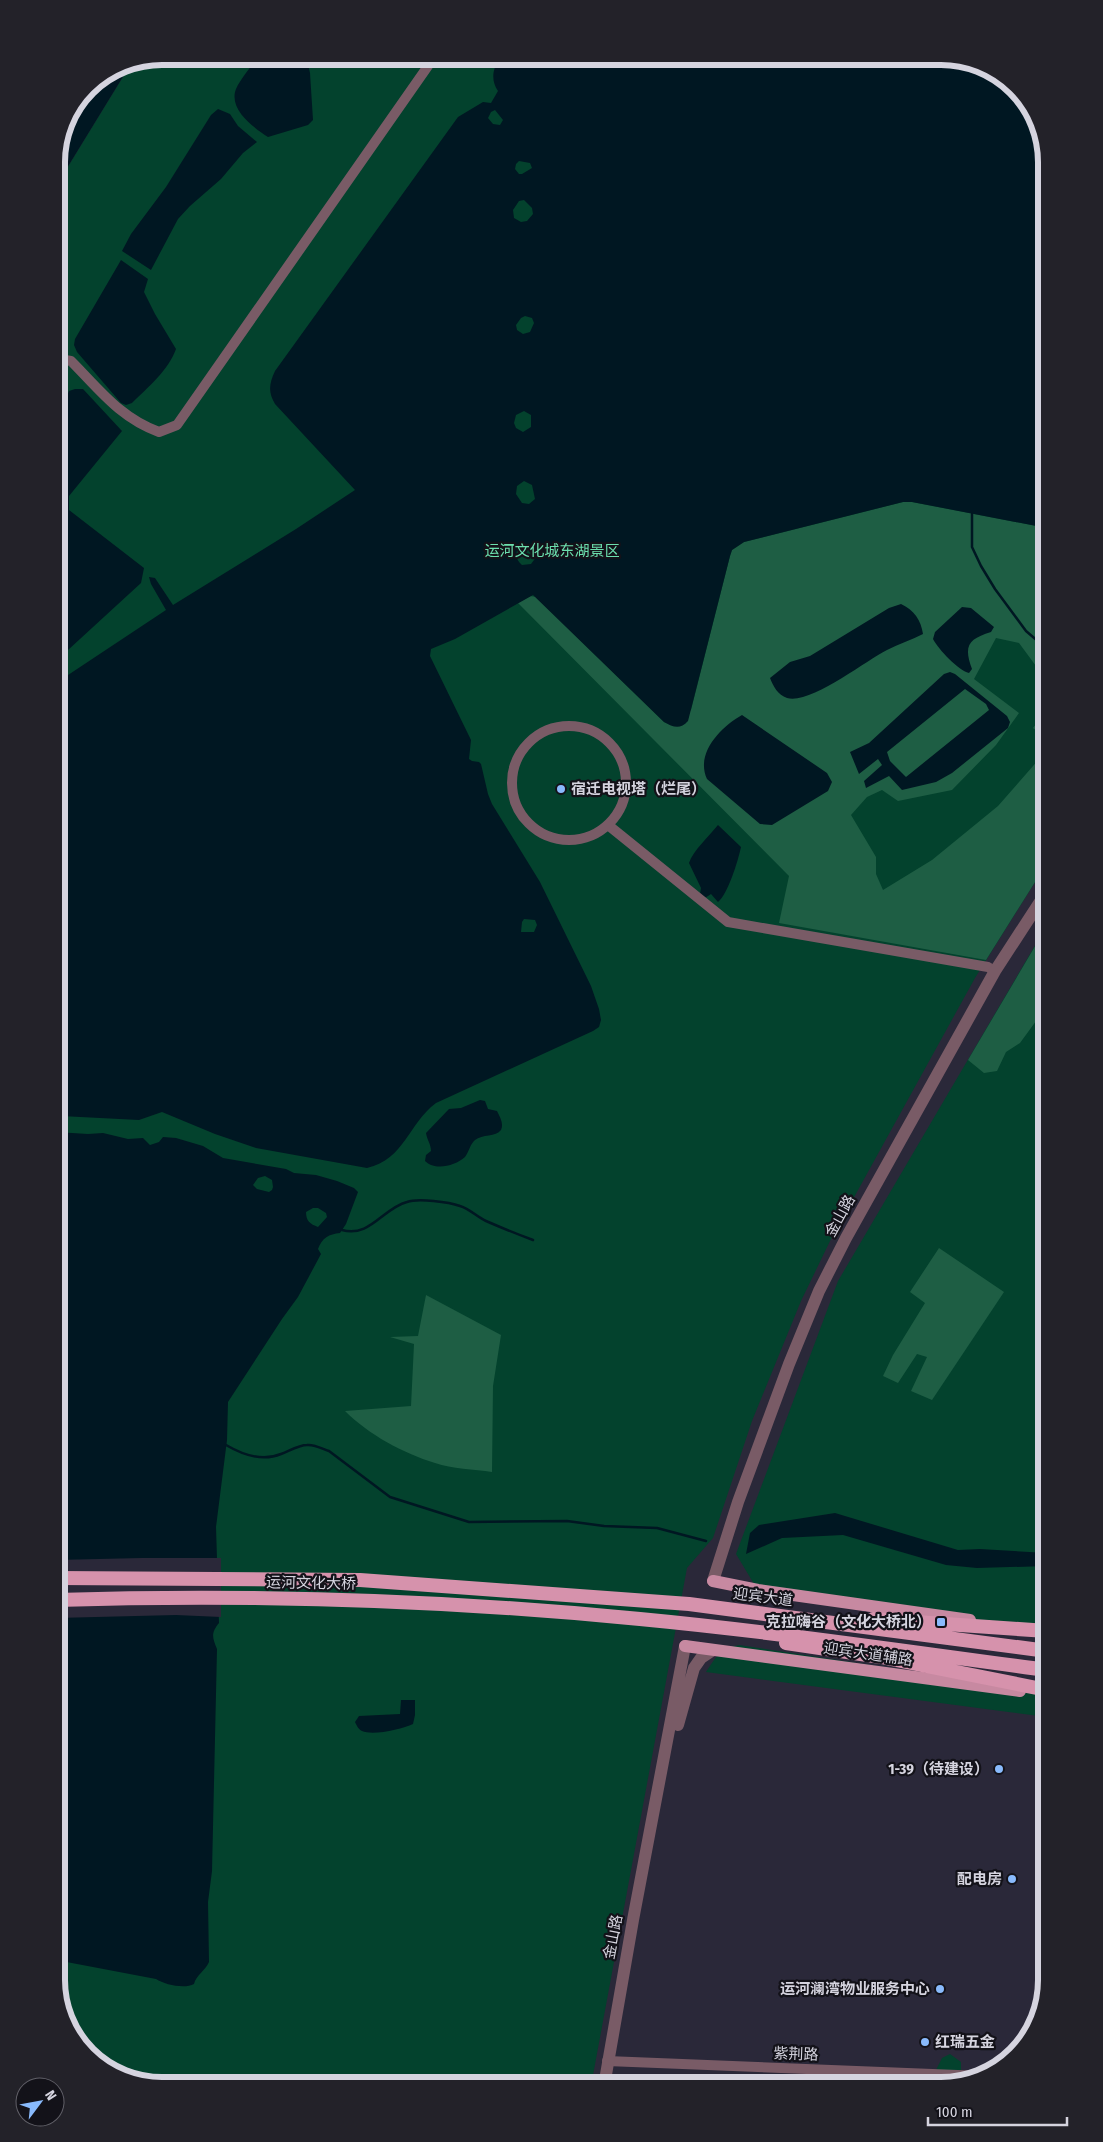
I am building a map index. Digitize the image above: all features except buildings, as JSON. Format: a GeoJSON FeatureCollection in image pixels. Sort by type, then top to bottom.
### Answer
{"type":"FeatureCollection","features":[{"type":"Feature","properties":{"kind":"highway","name":"运河文化大桥"},"geometry":{"type":"LineString","coordinates":[[65,1578],[360,1580],[564,1594]]}},
{"type":"Feature","properties":{"kind":"highway","name":"迎宾大道"},"geometry":{"type":"LineString","coordinates":[[564,1594],[689,1604],[1038,1650]]}},
{"type":"Feature","properties":{"kind":"highway","name":"运河文化大桥"},"geometry":{"type":"LineString","coordinates":[[65,1600],[233,1598],[343,1600],[640,1618]]}},
{"type":"Feature","properties":{"kind":"highway"},"geometry":{"type":"LineString","coordinates":[[629,1598],[698,1599],[881,1620],[1038,1630]]}},
{"type":"Feature","properties":{"kind":"highway"},"geometry":{"type":"LineString","coordinates":[[640,1618],[805,1636],[1038,1669]]}},
{"type":"Feature","properties":{"kind":"highway"},"geometry":{"type":"LineString","coordinates":[[640,1618],[724,1634],[881,1657],[1038,1689]]}},
{"type":"Feature","properties":{"kind":"main road"},"geometry":{"type":"LineString","coordinates":[[713,1581],[768,1592],[1038,1630]]}},
{"type":"Feature","properties":{"kind":"main road","name":"迎宾大道辅路"},"geometry":{"type":"LineString","coordinates":[[685,1646],[1038,1690]]}},
{"type":"Feature","properties":{"kind":"street"},"geometry":{"type":"LineString","coordinates":[[65,360],[71,361],[122,413],[141,425],[159,432],[177,424],[429,65]]}},
{"type":"Feature","properties":{"kind":"street"},"geometry":{"type":"LineString","coordinates":[[559,726],[577,726],[594,732],[609,742],[620,757],[626,774],[625,793],[619,810],[608,824],[594,834],[577,839],[560,839],[543,833],[529,823],[519,809],[513,792],[513,775],[518,758],[527,744],[542,732],[559,726]]}},
{"type":"Feature","properties":{"kind":"street"},"geometry":{"type":"LineString","coordinates":[[608,824],[728,922],[988,967],[995,971]]}},
{"type":"Feature","properties":{"kind":"street","name":"金山路"},"geometry":{"type":"LineString","coordinates":[[713,1581],[748,1475],[789,1364],[819,1291],[846,1238],[995,971],[1038,905]]}},
{"type":"Feature","properties":{"kind":"street","name":"金山路"},"geometry":{"type":"LineString","coordinates":[[605,2077],[685,1646]]}},
{"type":"Feature","properties":{"kind":"street","name":"金山路"},"geometry":{"type":"LineString","coordinates":[[658,1795],[694,1668],[701,1658],[713,1650]]}},
{"type":"Feature","properties":{"kind":"street","name":"紫荆路"},"geometry":{"type":"LineString","coordinates":[[607,2061],[960,2075]]}},
{"type":"Feature","properties":{"kind":"green space","name":"运河文化城东湖景区"},"geometry":{"type":"Polygon","coordinates":[[[156,65],[947,65],[972,70],[995,81],[1005,89],[1022,108],[1035,137],[1038,156],[1038,877],[975,978],[831,1239],[801,1301],[752,1421],[713,1538],[687,1568],[593,2077],[156,2077],[131,2072],[108,2061],[98,2053],[78,2028],[68,2005],[65,1980],[65,171],[126,72],[156,65]]]}},
{"type":"Feature","properties":{"kind":"green space"},"geometry":{"type":"Polygon","coordinates":[[[903,502],[912,502],[1038,526],[1038,669],[1019,643],[996,638],[974,679],[1019,713],[996,745],[952,790],[898,801],[882,790],[867,797],[851,815],[876,857],[876,874],[883,890],[932,860],[998,806],[1038,760],[1038,877],[986,960],[779,923],[789,876],[518,603],[530,596],[536,597],[664,722],[670,725],[691,710],[730,556],[732,550],[744,542],[903,502]]]}},
{"type":"Feature","properties":{"kind":"green space"},"geometry":{"type":"Polygon","coordinates":[[[1038,722],[1038,732],[1033,728],[1038,722]]]}},
{"type":"Feature","properties":{"kind":"green space"},"geometry":{"type":"Polygon","coordinates":[[[1038,940],[1038,1633],[760,1594],[736,1554],[838,1281],[1038,940]]]}},
{"type":"Feature","properties":{"kind":"green space"},"geometry":{"type":"Polygon","coordinates":[[[1038,941],[1038,1018],[1020,1043],[1006,1052],[997,1071],[984,1073],[968,1060],[1038,941]]]}},
{"type":"Feature","properties":{"kind":"green space"},"geometry":{"type":"Polygon","coordinates":[[[939,1248],[1004,1292],[932,1400],[911,1391],[927,1357],[917,1354],[898,1383],[883,1376],[893,1355],[925,1303],[910,1292],[939,1248]]]}},
{"type":"Feature","properties":{"kind":"green space"},"geometry":{"type":"Polygon","coordinates":[[[426,1295],[501,1335],[493,1386],[492,1472],[456,1468],[423,1459],[387,1442],[354,1420],[345,1411],[411,1406],[414,1344],[390,1337],[418,1336],[426,1295]]]}},
{"type":"Feature","properties":{"kind":"green space"},"geometry":{"type":"Polygon","coordinates":[[[739,1645],[1038,1691],[1038,1716],[706,1672],[723,1651],[739,1645]]]}},
{"type":"Feature","properties":{"kind":"green space"},"geometry":{"type":"Polygon","coordinates":[[[950,2054],[961,2062],[961,2072],[936,2070],[942,2058],[950,2054]]]}},
{"type":"Feature","properties":{"kind":"water"},"geometry":{"type":"Polygon","coordinates":[[[252,65],[308,65],[313,120],[308,125],[268,137],[256,129],[244,117],[236,104],[236,89],[252,65]]]}},
{"type":"Feature","properties":{"kind":"water"},"geometry":{"type":"Polygon","coordinates":[[[496,65],[947,65],[972,70],[995,81],[1005,89],[1022,108],[1031,125],[1038,156],[1038,526],[912,502],[903,502],[744,542],[732,550],[688,721],[679,727],[664,722],[533,595],[455,639],[431,649],[430,656],[471,740],[469,759],[481,764],[492,804],[540,882],[591,986],[599,1009],[601,1020],[599,1027],[436,1103],[427,1111],[390,1157],[367,1168],[256,1148],[215,1134],[162,1112],[139,1120],[65,1116],[65,677],[166,610],[149,577],[155,578],[173,605],[355,490],[275,404],[270,392],[271,380],[275,371],[458,117],[483,102],[491,103],[498,91],[493,78],[496,65]],[[495,110],[491,112],[488,118],[493,124],[500,125],[503,120],[495,110]],[[519,161],[515,169],[519,174],[532,168],[530,163],[519,161]],[[524,200],[519,201],[513,210],[514,218],[521,222],[527,221],[533,214],[532,208],[524,200]],[[525,316],[516,325],[517,330],[523,334],[530,332],[534,323],[532,318],[525,316]],[[524,411],[516,415],[514,423],[516,428],[523,432],[531,427],[531,415],[524,411]],[[524,481],[517,486],[516,494],[522,503],[529,504],[535,499],[532,485],[524,481]],[[526,544],[518,548],[516,555],[522,565],[531,564],[537,556],[534,548],[526,544]],[[524,919],[521,932],[534,932],[537,925],[535,920],[524,919]]]}},
{"type":"Feature","properties":{"kind":"water"},"geometry":{"type":"Polygon","coordinates":[[[126,72],[65,171],[68,137],[81,108],[93,93],[108,81],[126,72]]]}},
{"type":"Feature","properties":{"kind":"water"},"geometry":{"type":"Polygon","coordinates":[[[218,109],[230,114],[238,126],[257,142],[243,153],[221,179],[178,219],[151,270],[122,251],[131,234],[166,187],[211,115],[218,109]]]}},
{"type":"Feature","properties":{"kind":"water"},"geometry":{"type":"Polygon","coordinates":[[[121,260],[148,279],[144,292],[176,349],[168,364],[157,378],[132,403],[126,405],[121,403],[77,352],[74,345],[75,339],[121,260]]]}},
{"type":"Feature","properties":{"kind":"water"},"geometry":{"type":"Polygon","coordinates":[[[83,389],[122,431],[69,496],[69,510],[144,568],[141,583],[65,653],[65,401],[69,391],[83,389]]]}},
{"type":"Feature","properties":{"kind":"water"},"geometry":{"type":"Polygon","coordinates":[[[901,604],[910,609],[916,616],[921,624],[923,634],[887,650],[837,681],[809,695],[787,698],[781,695],[774,687],[770,678],[790,662],[810,656],[889,608],[901,604]]]}},
{"type":"Feature","properties":{"kind":"water"},"geometry":{"type":"Polygon","coordinates":[[[962,607],[971,608],[994,627],[991,632],[977,637],[970,644],[968,654],[972,669],[969,673],[949,659],[933,639],[935,632],[962,607]]]}},
{"type":"Feature","properties":{"kind":"water"},"geometry":{"type":"Polygon","coordinates":[[[950,672],[955,674],[1007,716],[1010,722],[1008,728],[952,773],[936,782],[902,790],[889,776],[866,788],[864,781],[882,765],[878,759],[859,774],[850,752],[869,743],[944,674],[950,672]],[[965,689],[887,752],[890,761],[906,777],[989,710],[986,704],[965,689]]]}},
{"type":"Feature","properties":{"kind":"water"},"geometry":{"type":"Polygon","coordinates":[[[742,715],[827,773],[832,782],[828,791],[772,825],[760,824],[707,779],[704,760],[707,750],[726,726],[742,715]]]}},
{"type":"Feature","properties":{"kind":"water"},"geometry":{"type":"Polygon","coordinates":[[[718,825],[741,847],[729,885],[718,902],[711,894],[705,898],[700,894],[701,888],[689,863],[718,825]]]}},
{"type":"Feature","properties":{"kind":"water"},"geometry":{"type":"Polygon","coordinates":[[[480,1100],[485,1101],[488,1109],[497,1111],[502,1123],[501,1130],[496,1134],[475,1140],[465,1157],[456,1163],[439,1167],[425,1161],[426,1155],[431,1151],[426,1133],[449,1109],[461,1108],[480,1100]]]}},
{"type":"Feature","properties":{"kind":"water"},"geometry":{"type":"Polygon","coordinates":[[[65,1133],[103,1133],[128,1139],[143,1138],[150,1145],[159,1142],[163,1137],[176,1138],[203,1146],[223,1158],[286,1169],[294,1173],[316,1175],[337,1181],[354,1188],[358,1192],[346,1224],[340,1233],[332,1234],[322,1242],[318,1249],[321,1254],[298,1297],[228,1402],[227,1440],[216,1527],[219,1623],[213,1635],[217,1649],[212,1871],[208,1902],[209,1962],[194,1984],[170,1985],[156,1979],[65,1962],[65,1133]],[[265,1176],[258,1178],[253,1185],[257,1189],[269,1192],[273,1187],[272,1180],[265,1176]],[[313,1208],[306,1212],[308,1220],[318,1227],[327,1217],[326,1213],[318,1208],[313,1208]]]}},
{"type":"Feature","properties":{"kind":"water"},"geometry":{"type":"Polygon","coordinates":[[[835,1513],[958,1550],[980,1549],[1038,1552],[1038,1566],[977,1568],[946,1565],[843,1535],[782,1538],[746,1554],[750,1533],[759,1525],[835,1513]]]}},
{"type":"Feature","properties":{"kind":"water"},"geometry":{"type":"Polygon","coordinates":[[[401,1700],[415,1700],[413,1724],[395,1730],[373,1733],[362,1731],[355,1722],[359,1716],[400,1714],[401,1700]]]}},
{"type":"Feature","properties":{"kind":"pier"},"geometry":{"type":"Polygon","coordinates":[[[221,1558],[221,1617],[176,1615],[65,1618],[65,1560],[221,1558]]]}},
{"type":"Feature","properties":{"kind":"waterway"},"geometry":{"type":"LineString","coordinates":[[972,514],[972,547],[981,566],[995,589],[1026,631],[1038,641]]}},
{"type":"Feature","properties":{"kind":"waterway"},"geometry":{"type":"LineString","coordinates":[[342,1230],[361,1230],[398,1205],[426,1200],[460,1206],[486,1221],[533,1240]]}},
{"type":"Feature","properties":{"kind":"waterway"},"geometry":{"type":"LineString","coordinates":[[226,1445],[239,1452],[260,1457],[274,1456],[304,1445],[315,1446],[329,1451],[390,1497],[469,1522],[567,1521],[604,1526],[657,1528],[706,1541]]}},
{"type":"Feature","properties":{"kind":"place","name":"宿迁电视塔（烂尾）"},"geometry":{"type":"Point","coordinates":[561,789]}},
{"type":"Feature","properties":{"kind":"place","name":"克拉嗨谷（文化大桥北）"},"geometry":{"type":"Point","coordinates":[941,1622]}},
{"type":"Feature","properties":{"kind":"place","name":"1-39（待建设）"},"geometry":{"type":"Point","coordinates":[999,1769]}},
{"type":"Feature","properties":{"kind":"place","name":"配电房"},"geometry":{"type":"Point","coordinates":[1012,1879]}},
{"type":"Feature","properties":{"kind":"place","name":"运河澜湾物业服务中心"},"geometry":{"type":"Point","coordinates":[940,1989]}},
{"type":"Feature","properties":{"kind":"place","name":"红瑞五金"},"geometry":{"type":"Point","coordinates":[925,2042]}}]}
